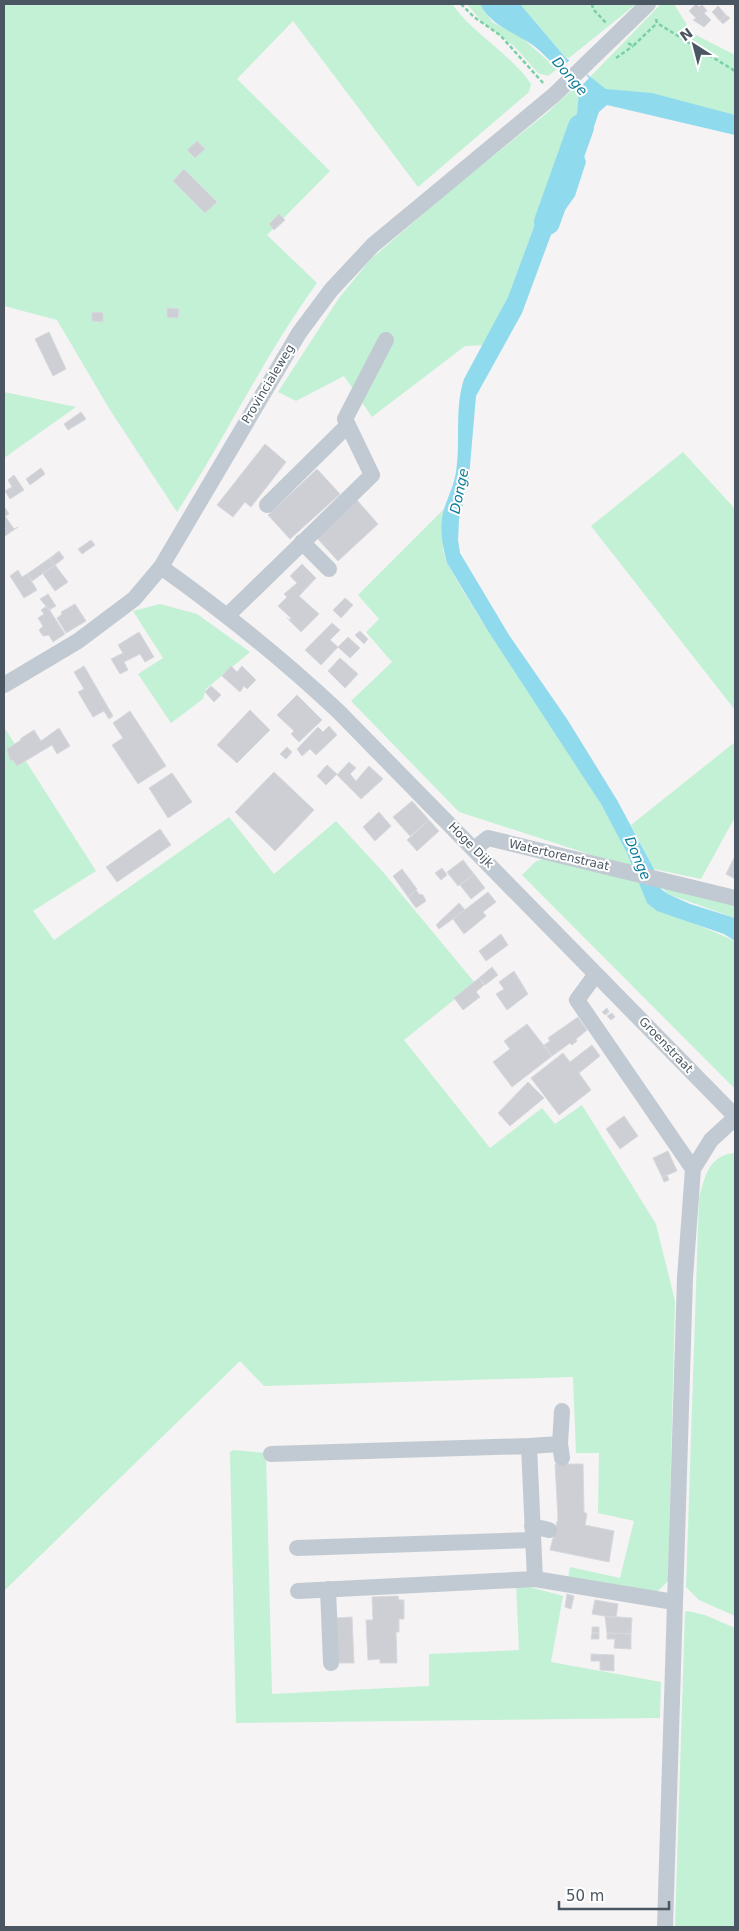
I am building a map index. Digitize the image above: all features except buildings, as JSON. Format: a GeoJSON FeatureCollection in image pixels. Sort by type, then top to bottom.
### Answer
{"type":"FeatureCollection","features":[{"type":"Feature","properties":{"kind":"street","name":"Provincialeweg"},"geometry":{"type":"LineString","coordinates":[[4,685],[78,641],[134,599],[161,567],[299,333],[331,290],[373,245],[554,95],[648,4]]}},
{"type":"Feature","properties":{"kind":"street"},"geometry":{"type":"LineString","coordinates":[[228,615],[372,475],[345,419],[386,340]]}},
{"type":"Feature","properties":{"kind":"street"},"geometry":{"type":"LineString","coordinates":[[267,505],[348,425]]}},
{"type":"Feature","properties":{"kind":"street"},"geometry":{"type":"LineString","coordinates":[[302,542],[329,569]]}},
{"type":"Feature","properties":{"kind":"street","name":"Hoge Dijk"},"geometry":{"type":"LineString","coordinates":[[161,567],[228,615],[292,667],[339,712],[596,974]]}},
{"type":"Feature","properties":{"kind":"street","name":"Watertorenstraat"},"geometry":{"type":"LineString","coordinates":[[474,849],[488,838],[735,898]]}},
{"type":"Feature","properties":{"kind":"street"},"geometry":{"type":"LineString","coordinates":[[596,974],[577,1000],[694,1168],[685,1278],[665,1927]]}},
{"type":"Feature","properties":{"kind":"street","name":"Groenstraat"},"geometry":{"type":"LineString","coordinates":[[596,974],[735,1117],[711,1140],[694,1168]]}},
{"type":"Feature","properties":{"kind":"street"},"geometry":{"type":"LineString","coordinates":[[271,1454],[530,1446],[561,1451],[562,1411]]}},
{"type":"Feature","properties":{"kind":"street"},"geometry":{"type":"LineString","coordinates":[[530,1446],[534,1580]]}},
{"type":"Feature","properties":{"kind":"street"},"geometry":{"type":"LineString","coordinates":[[297,1548],[533,1533],[549,1530]]}},
{"type":"Feature","properties":{"kind":"street"},"geometry":{"type":"LineString","coordinates":[[298,1591],[534,1580],[674,1602]]}},
{"type":"Feature","properties":{"kind":"street"},"geometry":{"type":"LineString","coordinates":[[328,1589],[331,1663]]}},
{"type":"Feature","properties":{"kind":"path"},"geometry":{"type":"LineString","coordinates":[[462,4],[474,17],[500,35],[554,95]]}},
{"type":"Feature","properties":{"kind":"path"},"geometry":{"type":"LineString","coordinates":[[592,4],[593,9]]}},
{"type":"Feature","properties":{"kind":"path"},"geometry":{"type":"LineString","coordinates":[[657,22],[735,71]]}},
{"type":"Feature","properties":{"kind":"green space"},"geometry":{"type":"Polygon","coordinates":[[[4,4],[452,4],[471,25],[512,62],[531,84],[529,92],[418,187],[293,21],[237,79],[330,171],[267,235],[317,283],[262,368],[177,512],[110,410],[57,320],[4,306],[4,4]]]}},
{"type":"Feature","properties":{"kind":"green space"},"geometry":{"type":"Polygon","coordinates":[[[467,4],[480,4],[492,22],[519,35],[557,69],[548,76],[538,73],[514,46],[482,22],[467,4]]]}},
{"type":"Feature","properties":{"kind":"green space"},"geometry":{"type":"Polygon","coordinates":[[[520,4],[636,4],[569,58],[565,57],[520,4]]]}},
{"type":"Feature","properties":{"kind":"green space"},"geometry":{"type":"Polygon","coordinates":[[[661,4],[674,4],[692,33],[735,55],[735,115],[606,89],[590,77],[661,4]]]}},
{"type":"Feature","properties":{"kind":"green space"},"geometry":{"type":"Polygon","coordinates":[[[575,87],[579,92],[577,113],[562,147],[571,166],[572,186],[565,189],[549,186],[508,297],[484,345],[465,346],[372,417],[344,376],[296,401],[278,392],[339,298],[370,260],[453,188],[548,112],[575,87]]]}},
{"type":"Feature","properties":{"kind":"green space"},"geometry":{"type":"Polygon","coordinates":[[[4,392],[76,407],[4,458],[4,392]]]}},
{"type":"Feature","properties":{"kind":"green space"},"geometry":{"type":"Polygon","coordinates":[[[683,452],[735,509],[735,710],[591,526],[683,452]]]}},
{"type":"Feature","properties":{"kind":"green space"},"geometry":{"type":"Polygon","coordinates":[[[444,509],[443,551],[447,563],[493,639],[568,750],[613,826],[633,866],[601,858],[459,812],[351,701],[392,662],[366,632],[379,619],[358,595],[444,509]]]}},
{"type":"Feature","properties":{"kind":"green space"},"geometry":{"type":"Polygon","coordinates":[[[160,604],[197,614],[250,652],[206,689],[203,699],[171,723],[138,674],[163,658],[133,611],[160,604]]]}},
{"type":"Feature","properties":{"kind":"green space"},"geometry":{"type":"Polygon","coordinates":[[[4,727],[96,871],[33,911],[54,940],[229,817],[274,874],[336,821],[383,872],[475,983],[404,1040],[490,1148],[542,1108],[555,1124],[582,1105],[656,1224],[675,1301],[668,1581],[656,1593],[568,1579],[570,1567],[620,1578],[634,1521],[598,1513],[599,1453],[576,1453],[573,1377],[264,1386],[240,1361],[4,1591],[4,727]]]}},
{"type":"Feature","properties":{"kind":"green space"},"geometry":{"type":"Polygon","coordinates":[[[735,742],[735,817],[701,879],[654,869],[631,825],[735,742]]]}},
{"type":"Feature","properties":{"kind":"green space"},"geometry":{"type":"Polygon","coordinates":[[[545,858],[639,878],[647,903],[735,941],[735,1089],[522,875],[535,862],[545,858]]]}},
{"type":"Feature","properties":{"kind":"green space"},"geometry":{"type":"Polygon","coordinates":[[[657,882],[735,905],[735,918],[668,894],[657,882]]]}},
{"type":"Feature","properties":{"kind":"green space"},"geometry":{"type":"Polygon","coordinates":[[[735,1153],[735,1616],[699,1600],[686,1587],[699,1198],[706,1175],[714,1162],[726,1155],[735,1153]]]}},
{"type":"Feature","properties":{"kind":"green space"},"geometry":{"type":"Polygon","coordinates":[[[233,1450],[266,1453],[272,1694],[429,1686],[429,1654],[519,1650],[516,1583],[563,1596],[551,1662],[661,1682],[660,1718],[236,1723],[230,1452],[233,1450]]]}},
{"type":"Feature","properties":{"kind":"green space"},"geometry":{"type":"Polygon","coordinates":[[[685,1612],[705,1615],[735,1628],[735,1927],[675,1927],[685,1612]]]}},
{"type":"Feature","properties":{"kind":"water"},"geometry":{"type":"Polygon","coordinates":[[[480,4],[520,4],[565,57],[606,89],[652,93],[735,115],[735,135],[607,105],[599,112],[584,156],[586,162],[575,196],[555,224],[522,313],[476,396],[469,477],[459,520],[458,540],[460,553],[509,635],[567,719],[617,800],[654,869],[661,889],[690,904],[735,918],[735,941],[724,934],[657,911],[647,903],[627,853],[601,804],[488,631],[447,563],[441,529],[444,509],[456,472],[459,402],[464,379],[508,297],[549,186],[565,189],[572,186],[571,166],[562,147],[577,113],[579,92],[539,50],[491,19],[480,4]]]}},
{"type":"Feature","properties":{"kind":"pier"},"geometry":{"type":"Polygon","coordinates":[[[572,58],[589,78],[576,92],[557,71],[572,58]]]}},
{"type":"Feature","properties":{"kind":"waterway","name":"Donge"},"geometry":{"type":"LineString","coordinates":[[547,222],[581,127]]}}]}
